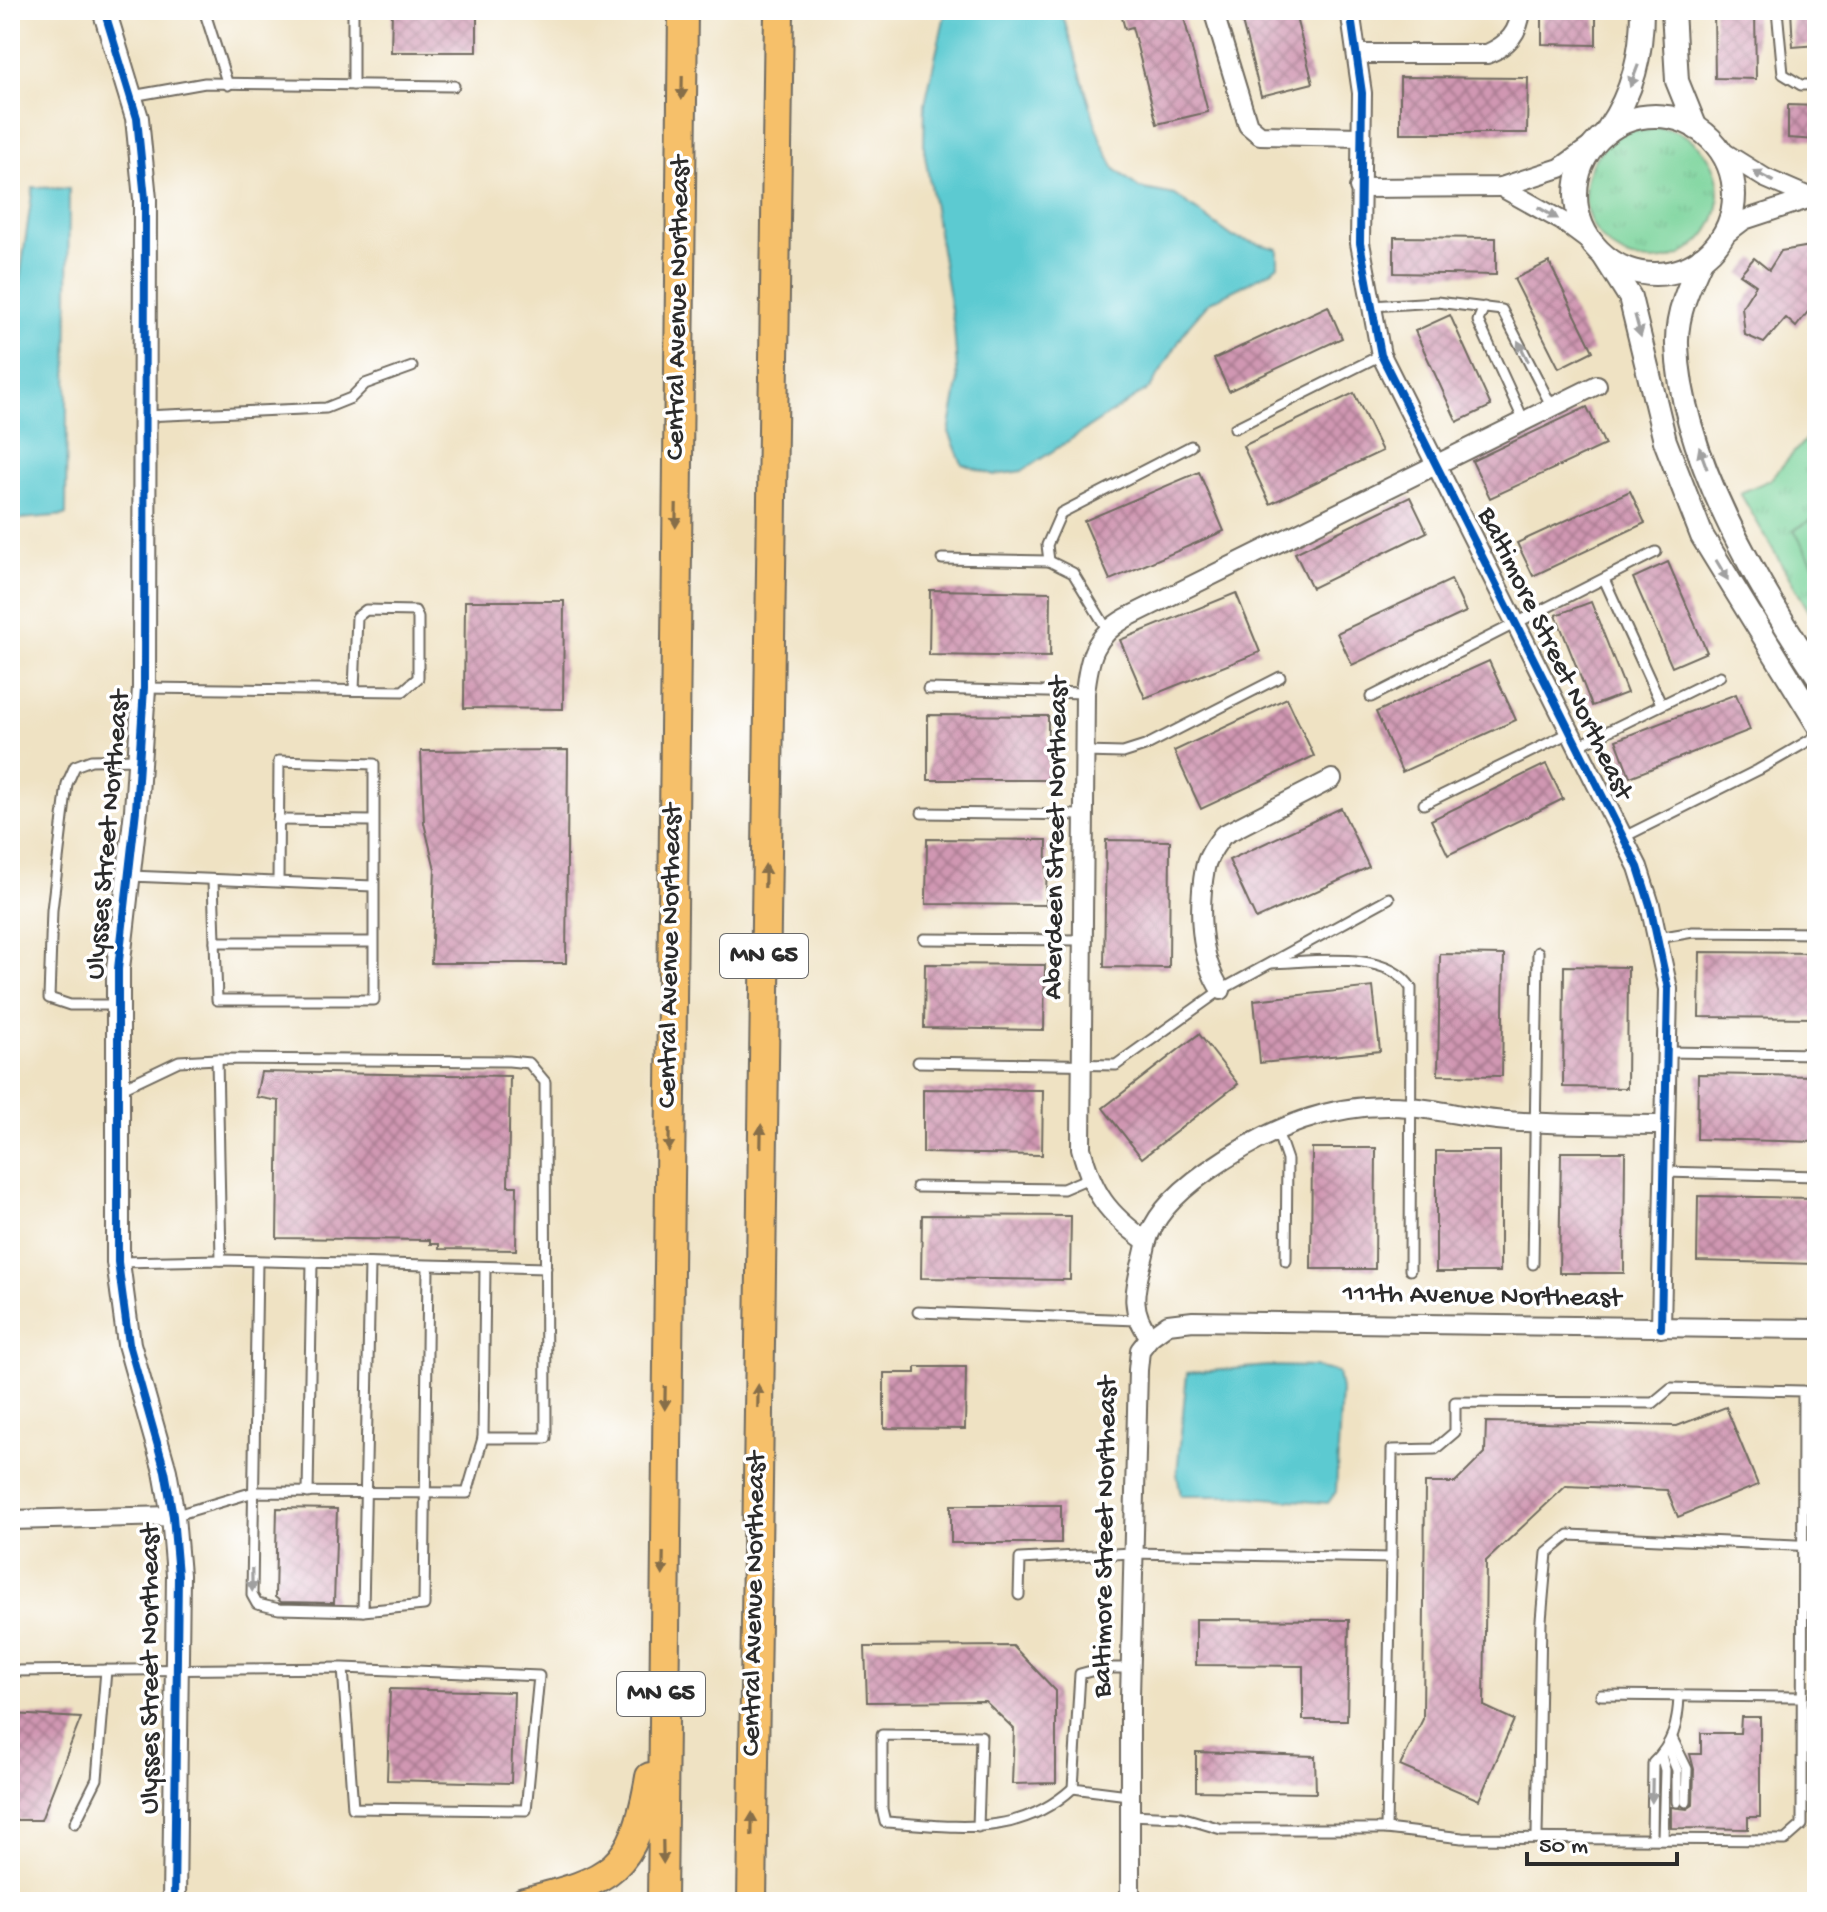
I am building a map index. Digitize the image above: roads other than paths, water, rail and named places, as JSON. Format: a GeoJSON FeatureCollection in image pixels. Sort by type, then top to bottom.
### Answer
{"type":"FeatureCollection","features":[{"type":"Feature","properties":{"kind":"highway","name":"Central Avenue Northeast"},"geometry":{"type":"LineString","coordinates":[[662,1902],[661,1713],[683,10]]}},
{"type":"Feature","properties":{"kind":"highway","name":"Central Avenue Northeast"},"geometry":{"type":"LineString","coordinates":[[752,1902],[779,10]]}},
{"type":"Feature","properties":{"kind":"highway"},"geometry":{"type":"LineString","coordinates":[[524,1902],[596,1882],[631,1847],[645,1804],[661,1713]]}},
{"type":"Feature","properties":{"kind":"street","name":"Ulysses Street Northeast"},"geometry":{"type":"LineString","coordinates":[[104,10],[132,96],[142,147],[145,199],[144,688],[141,758],[127,875],[118,1005],[118,1262],[129,1344],[161,1458],[173,1516],[178,1575],[174,1902]]}},
{"type":"Feature","properties":{"kind":"street"},"geometry":{"type":"LineString","coordinates":[[1213,10],[1248,125],[1260,135],[1361,137]]}},
{"type":"Feature","properties":{"kind":"street","name":"Baltimore Street Northeast"},"geometry":{"type":"LineString","coordinates":[[1350,10],[1362,93],[1360,243],[1381,355],[1638,867],[1658,938],[1668,989],[1661,1328]]}},
{"type":"Feature","properties":{"kind":"street"},"geometry":{"type":"LineString","coordinates":[[1358,54],[1487,54],[1504,47],[1515,33],[1521,10]]}},
{"type":"Feature","properties":{"kind":"street"},"geometry":{"type":"LineString","coordinates":[[1642,10],[1639,65],[1625,104],[1581,166],[1575,193],[1579,220],[1630,297],[1665,441],[1702,536],[1817,723]]}},
{"type":"Feature","properties":{"kind":"street"},"geometry":{"type":"LineString","coordinates":[[1673,10],[1677,81],[1696,128]]}},
{"type":"Feature","properties":{"kind":"street"},"geometry":{"type":"LineString","coordinates":[[1359,188],[1501,187],[1560,168],[1599,139],[1638,117],[1678,119],[1696,128],[1720,150],[1765,178],[1813,196]]}},
{"type":"Feature","properties":{"kind":"street"},"geometry":{"type":"LineString","coordinates":[[1720,150],[1730,171],[1734,193],[1731,215],[1723,236]]}},
{"type":"Feature","properties":{"kind":"street"},"geometry":{"type":"LineString","coordinates":[[1501,187],[1562,221],[1598,250],[1643,273],[1664,273],[1702,258]]}},
{"type":"Feature","properties":{"kind":"street"},"geometry":{"type":"LineString","coordinates":[[1813,196],[1744,220],[1702,258],[1683,299],[1676,344],[1694,433],[1730,525],[1791,636],[1817,675]]}},
{"type":"Feature","properties":{"kind":"street"},"geometry":{"type":"LineString","coordinates":[[1107,629],[1597,385]]}},
{"type":"Feature","properties":{"kind":"street","name":"Aberdeen Street Northeast"},"geometry":{"type":"LineString","coordinates":[[1107,629],[1095,643],[1085,693],[1081,1148],[1096,1194],[1110,1211],[1146,1241]]}},
{"type":"Feature","properties":{"kind":"street"},"geometry":{"type":"LineString","coordinates":[[1221,990],[1209,973],[1205,954],[1205,866],[1213,850],[1223,835],[1233,829],[1332,779]]}},
{"type":"Feature","properties":{"kind":"street"},"geometry":{"type":"LineString","coordinates":[[1150,1337],[1137,1320],[1135,1285],[1146,1241],[1177,1193],[1276,1128],[1335,1110],[1369,1106],[1410,1107],[1479,1118],[1534,1122],[1665,1125]]}},
{"type":"Feature","properties":{"kind":"street","name":"111th Avenue Northeast"},"geometry":{"type":"LineString","coordinates":[[1150,1337],[1168,1324],[1193,1321],[1817,1329]]}},
{"type":"Feature","properties":{"kind":"street","name":"Baltimore Street Northeast"},"geometry":{"type":"LineString","coordinates":[[1130,1902],[1128,1795],[1138,1370],[1140,1350],[1150,1337]]}},
{"type":"Feature","properties":{"kind":"street"},"geometry":{"type":"LineString","coordinates":[[10,1520],[173,1516]]}},
{"type":"Feature","properties":{"kind":"lane"},"geometry":{"type":"LineString","coordinates":[[204,10],[228,85]]}},
{"type":"Feature","properties":{"kind":"lane"},"geometry":{"type":"LineString","coordinates":[[353,10],[353,85]]}},
{"type":"Feature","properties":{"kind":"lane"},"geometry":{"type":"LineString","coordinates":[[1777,10],[1783,74],[1801,85],[1817,85]]}},
{"type":"Feature","properties":{"kind":"lane"},"geometry":{"type":"LineString","coordinates":[[132,96],[205,83],[454,86]]}},
{"type":"Feature","properties":{"kind":"lane"},"geometry":{"type":"LineString","coordinates":[[1372,306],[1437,302],[1502,310],[1552,407]]}},
{"type":"Feature","properties":{"kind":"lane"},"geometry":{"type":"LineString","coordinates":[[1484,307],[1478,321],[1524,421]]}},
{"type":"Feature","properties":{"kind":"lane"},"geometry":{"type":"LineString","coordinates":[[1235,428],[1381,355]]}},
{"type":"Feature","properties":{"kind":"lane"},"geometry":{"type":"LineString","coordinates":[[144,416],[326,408],[351,398],[365,384],[412,367]]}},
{"type":"Feature","properties":{"kind":"lane"},"geometry":{"type":"LineString","coordinates":[[1049,561],[1047,545],[1061,513],[1191,446]]}},
{"type":"Feature","properties":{"kind":"lane"},"geometry":{"type":"LineString","coordinates":[[1371,697],[1656,552]]}},
{"type":"Feature","properties":{"kind":"lane"},"geometry":{"type":"LineString","coordinates":[[942,559],[1049,561],[1073,573],[1107,629]]}},
{"type":"Feature","properties":{"kind":"lane"},"geometry":{"type":"LineString","coordinates":[[1604,579],[1661,704]]}},
{"type":"Feature","properties":{"kind":"lane"},"geometry":{"type":"LineString","coordinates":[[144,688],[403,691],[415,683],[418,618],[415,611],[366,610],[357,617],[354,690]]}},
{"type":"Feature","properties":{"kind":"lane"},"geometry":{"type":"LineString","coordinates":[[1424,804],[1720,676]]}},
{"type":"Feature","properties":{"kind":"lane"},"geometry":{"type":"LineString","coordinates":[[1084,752],[1123,753],[1145,746],[1280,677]]}},
{"type":"Feature","properties":{"kind":"lane"},"geometry":{"type":"LineString","coordinates":[[928,689],[1085,693]]}},
{"type":"Feature","properties":{"kind":"lane"},"geometry":{"type":"LineString","coordinates":[[1622,838],[1758,770],[1817,736]]}},
{"type":"Feature","properties":{"kind":"lane"},"geometry":{"type":"LineString","coordinates":[[118,1005],[70,1005],[49,998],[52,910],[67,784],[75,766],[91,760],[141,758]]}},
{"type":"Feature","properties":{"kind":"lane"},"geometry":{"type":"LineString","coordinates":[[213,881],[217,1000],[374,1000],[371,942],[374,764],[279,761],[278,881]]}},
{"type":"Feature","properties":{"kind":"lane"},"geometry":{"type":"LineString","coordinates":[[922,813],[1084,815]]}},
{"type":"Feature","properties":{"kind":"lane"},"geometry":{"type":"LineString","coordinates":[[278,820],[373,821]]}},
{"type":"Feature","properties":{"kind":"lane"},"geometry":{"type":"LineString","coordinates":[[127,875],[373,886]]}},
{"type":"Feature","properties":{"kind":"lane"},"geometry":{"type":"LineString","coordinates":[[918,1062],[1116,1065],[1221,990],[1389,898]]}},
{"type":"Feature","properties":{"kind":"lane"},"geometry":{"type":"LineString","coordinates":[[1658,938],[1693,932],[1817,933]]}},
{"type":"Feature","properties":{"kind":"lane"},"geometry":{"type":"LineString","coordinates":[[924,939],[1083,940]]}},
{"type":"Feature","properties":{"kind":"lane"},"geometry":{"type":"LineString","coordinates":[[215,942],[371,942]]}},
{"type":"Feature","properties":{"kind":"lane"},"geometry":{"type":"LineString","coordinates":[[1533,1264],[1538,952]]}},
{"type":"Feature","properties":{"kind":"lane"},"geometry":{"type":"LineString","coordinates":[[1268,963],[1376,963],[1404,976],[1411,988],[1414,1003],[1410,1107],[1410,1270]]}},
{"type":"Feature","properties":{"kind":"lane"},"geometry":{"type":"LineString","coordinates":[[1666,1052],[1817,1054]]}},
{"type":"Feature","properties":{"kind":"lane"},"geometry":{"type":"LineString","coordinates":[[217,1059],[221,1260]]}},
{"type":"Feature","properties":{"kind":"lane"},"geometry":{"type":"LineString","coordinates":[[117,1090],[179,1061],[529,1063],[545,1082],[546,1438],[483,1438]]}},
{"type":"Feature","properties":{"kind":"lane"},"geometry":{"type":"LineString","coordinates":[[1276,1128],[1287,1160],[1286,1261]]}},
{"type":"Feature","properties":{"kind":"lane"},"geometry":{"type":"LineString","coordinates":[[1665,1172],[1817,1176]]}},
{"type":"Feature","properties":{"kind":"lane"},"geometry":{"type":"LineString","coordinates":[[917,1187],[1063,1189],[1089,1178]]}},
{"type":"Feature","properties":{"kind":"lane"},"geometry":{"type":"LineString","coordinates":[[118,1262],[221,1260],[546,1268]]}},
{"type":"Feature","properties":{"kind":"lane"},"geometry":{"type":"LineString","coordinates":[[257,1261],[254,1492],[250,1519],[252,1595],[263,1607],[292,1610],[363,1611],[424,1605],[428,1266]]}},
{"type":"Feature","properties":{"kind":"lane"},"geometry":{"type":"LineString","coordinates":[[308,1493],[312,1262]]}},
{"type":"Feature","properties":{"kind":"lane"},"geometry":{"type":"LineString","coordinates":[[363,1611],[370,1264]]}},
{"type":"Feature","properties":{"kind":"lane"},"geometry":{"type":"LineString","coordinates":[[173,1516],[254,1492],[467,1493],[483,1438],[485,1268]]}},
{"type":"Feature","properties":{"kind":"lane"},"geometry":{"type":"LineString","coordinates":[[918,1312],[1137,1320]]}},
{"type":"Feature","properties":{"kind":"lane"},"geometry":{"type":"LineString","coordinates":[[1128,1815],[1181,1817],[1221,1829],[1386,1829],[1462,1838],[1537,1835],[1663,1838],[1681,1833],[1785,1840],[1802,1825],[1803,1391],[1671,1388],[1653,1403],[1455,1402],[1455,1432],[1435,1449],[1392,1450],[1386,1829]]}},
{"type":"Feature","properties":{"kind":"lane"},"geometry":{"type":"LineString","coordinates":[[1537,1835],[1541,1620],[1547,1553],[1569,1535],[1817,1546]]}},
{"type":"Feature","properties":{"kind":"lane"},"geometry":{"type":"LineString","coordinates":[[1019,1595],[1020,1559],[1132,1553],[1391,1558]]}},
{"type":"Feature","properties":{"kind":"lane"},"geometry":{"type":"LineString","coordinates":[[10,1671],[343,1668],[539,1676],[526,1810],[353,1808],[343,1668]]}},
{"type":"Feature","properties":{"kind":"lane"},"geometry":{"type":"LineString","coordinates":[[978,1827],[981,1736],[882,1735],[882,1809],[885,1822],[978,1827],[996,1827],[1031,1816],[1057,1803],[1073,1788],[1080,1674],[1102,1668],[1130,1668]]}},
{"type":"Feature","properties":{"kind":"lane"},"geometry":{"type":"LineString","coordinates":[[75,1823],[97,1779],[106,1670]]}},
{"type":"Feature","properties":{"kind":"lane"},"geometry":{"type":"LineString","coordinates":[[1601,1695],[1801,1697]]}},
{"type":"Feature","properties":{"kind":"lane"},"geometry":{"type":"LineString","coordinates":[[1652,1838],[1653,1763],[1665,1752],[1672,1738],[1678,1719],[1679,1696]]}},
{"type":"Feature","properties":{"kind":"lane"},"geometry":{"type":"LineString","coordinates":[[1665,1752],[1677,1770],[1681,1802],[1687,1769],[1672,1738]]}},
{"type":"Feature","properties":{"kind":"lane"},"geometry":{"type":"LineString","coordinates":[[1663,1838],[1665,1752]]}},
{"type":"Feature","properties":{"kind":"lane"},"geometry":{"type":"LineString","coordinates":[[1073,1788],[1128,1795]]}},
{"type":"Feature","properties":{"kind":"water"},"geometry":{"type":"Polygon","coordinates":[[[946,10],[1061,10],[1101,141],[1115,169],[1139,188],[1175,195],[1233,237],[1278,249],[1278,265],[1270,272],[1208,303],[1189,325],[1151,387],[1022,471],[994,475],[962,464],[949,432],[958,384],[954,327],[924,149],[925,103],[946,10]]]}},
{"type":"Feature","properties":{"kind":"water"},"geometry":{"type":"Polygon","coordinates":[[[33,187],[69,189],[66,515],[10,520],[10,349],[33,187]]]}},
{"type":"Feature","properties":{"kind":"water"},"geometry":{"type":"Polygon","coordinates":[[[1268,1366],[1314,1367],[1338,1372],[1341,1390],[1336,1492],[1328,1503],[1240,1496],[1181,1496],[1177,1474],[1187,1373],[1268,1366]]]}}]}
